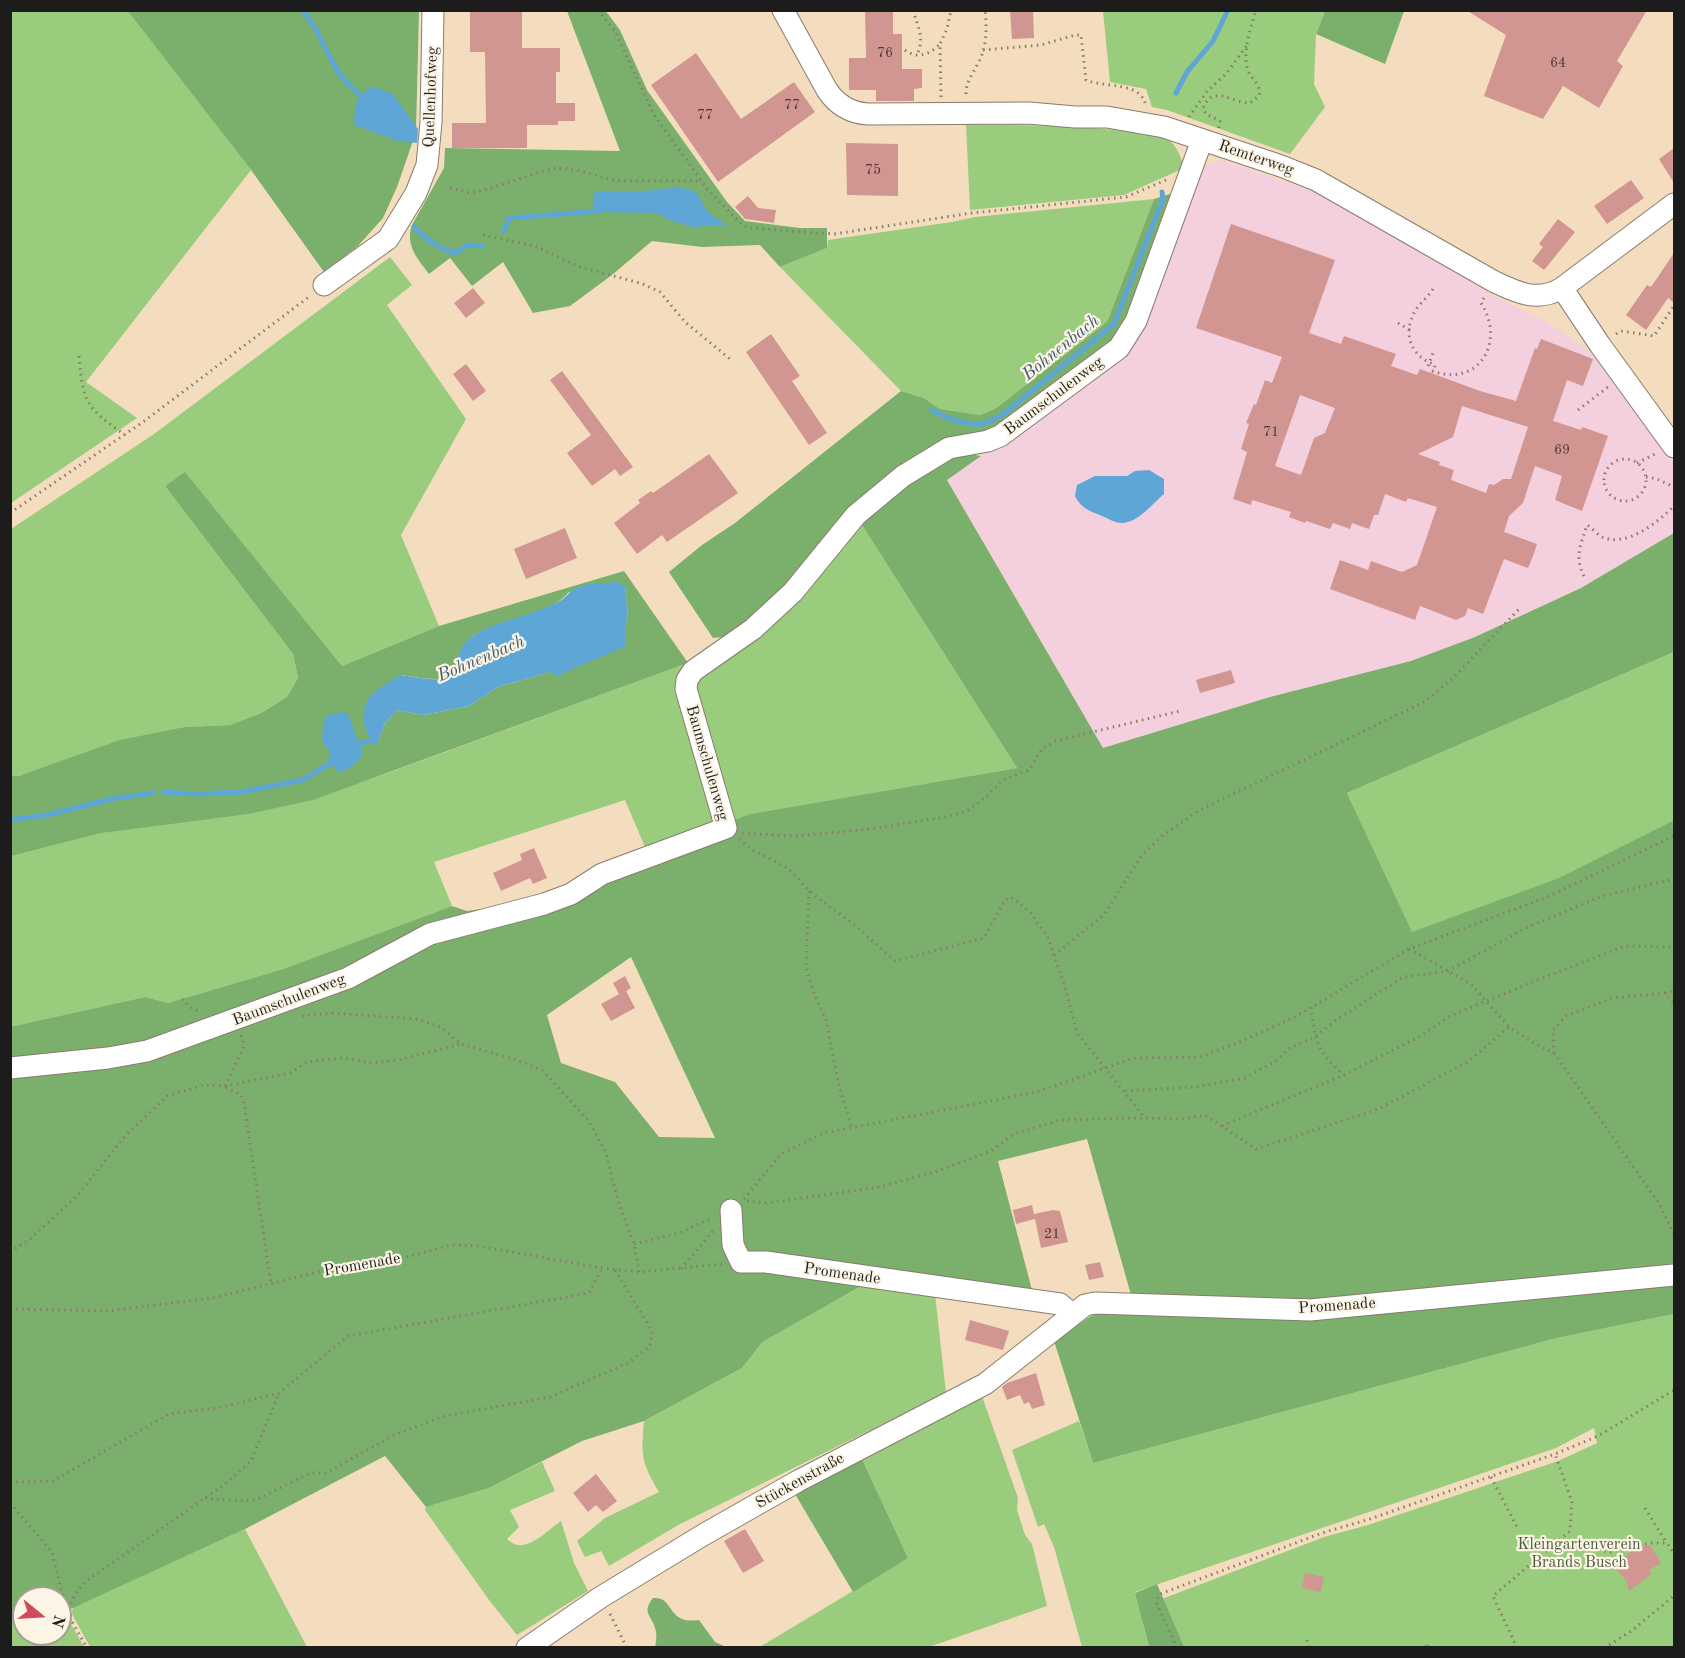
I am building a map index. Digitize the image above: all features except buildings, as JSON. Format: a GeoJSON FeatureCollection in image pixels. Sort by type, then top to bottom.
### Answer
{"type":"FeatureCollection","features":[{"type":"Feature","properties":{"kind":"street","name":"Quellenhofweg"},"geometry":{"type":"LineString","coordinates":[[324,285],[388,239],[416,193],[427,165],[431,122],[433,10]]}},
{"type":"Feature","properties":{"kind":"street","name":"Remterweg"},"geometry":{"type":"LineString","coordinates":[[783,10],[827,90],[842,106],[855,112],[868,114],[1029,113],[1107,117],[1150,124],[1298,172],[1334,189],[1492,281],[1520,293],[1539,297],[1552,294],[1562,288]]}},
{"type":"Feature","properties":{"kind":"street","name":"Baumschulenweg"},"geometry":{"type":"LineString","coordinates":[[10,1068],[108,1058],[147,1051],[238,1020],[348,978],[430,934],[544,904],[571,894],[602,874],[726,828],[686,689],[687,680],[693,671],[753,629],[793,592],[855,515],[903,476],[949,448],[988,441],[1000,436],[1119,348],[1136,321],[1188,177],[1208,142]]}},
{"type":"Feature","properties":{"kind":"street"},"geometry":{"type":"LineString","coordinates":[[1674,204],[1562,288],[1674,447]]}},
{"type":"Feature","properties":{"kind":"street"},"geometry":{"type":"LineString","coordinates":[[737,1205],[733,1245],[741,1262]]}},
{"type":"Feature","properties":{"kind":"street","name":"Promenade"},"geometry":{"type":"LineString","coordinates":[[741,1262],[766,1262],[1060,1304],[1072,1314],[1085,1305],[1095,1303],[1310,1310],[1674,1275]]}},
{"type":"Feature","properties":{"kind":"street","name":"Stückenstraße"},"geometry":{"type":"LineString","coordinates":[[527,1647],[601,1597],[798,1481],[985,1384],[1072,1314]]}},
{"type":"Feature","properties":{"kind":"path"},"geometry":{"type":"LineString","coordinates":[[598,10],[615,31],[654,115],[716,199],[742,225],[750,228],[819,234],[915,223],[972,213],[1126,197],[1173,177],[1182,175],[1188,177]]}},
{"type":"Feature","properties":{"kind":"path"},"geometry":{"type":"LineString","coordinates":[[913,10],[921,29],[922,40],[917,55]]}},
{"type":"Feature","properties":{"kind":"path"},"geometry":{"type":"LineString","coordinates":[[941,113],[940,44],[951,10]]}},
{"type":"Feature","properties":{"kind":"path"},"geometry":{"type":"LineString","coordinates":[[965,113],[969,78],[980,61],[985,41],[985,10]]}},
{"type":"Feature","properties":{"kind":"path"},"geometry":{"type":"LineString","coordinates":[[1208,142],[1221,123],[1206,114],[1203,109],[1209,98],[1219,95],[1242,103],[1250,103],[1259,96],[1259,87],[1247,67],[1248,44],[1256,10]]}},
{"type":"Feature","properties":{"kind":"path"},"geometry":{"type":"LineString","coordinates":[[983,50],[1041,45],[1081,35],[1086,80],[1138,91],[1144,97],[1150,124]]}},
{"type":"Feature","properties":{"kind":"path"},"geometry":{"type":"LineString","coordinates":[[905,50],[917,55],[933,51],[940,44]]}},
{"type":"Feature","properties":{"kind":"path"},"geometry":{"type":"LineString","coordinates":[[1179,132],[1208,90],[1227,73],[1248,44]]}},
{"type":"Feature","properties":{"kind":"path"},"geometry":{"type":"LineString","coordinates":[[450,188],[470,193],[501,186],[556,168],[577,170],[617,181],[701,181]]}},
{"type":"Feature","properties":{"kind":"path"},"geometry":{"type":"LineString","coordinates":[[483,235],[535,246],[577,266],[643,284],[660,292],[686,322],[730,359]]}},
{"type":"Feature","properties":{"kind":"path"},"geometry":{"type":"LineString","coordinates":[[1433,289],[1415,312],[1410,330],[1415,353],[1428,364],[1436,365],[1433,371],[1441,374],[1464,372],[1481,362],[1492,338],[1489,318],[1481,303],[1492,281]]}},
{"type":"Feature","properties":{"kind":"path"},"geometry":{"type":"LineString","coordinates":[[10,513],[125,435],[324,285]]}},
{"type":"Feature","properties":{"kind":"path"},"geometry":{"type":"LineString","coordinates":[[1600,345],[1621,331],[1654,336],[1674,308]]}},
{"type":"Feature","properties":{"kind":"path"},"geometry":{"type":"LineString","coordinates":[[1398,323],[1410,330]]}},
{"type":"Feature","properties":{"kind":"path"},"geometry":{"type":"LineString","coordinates":[[1428,364],[1433,353]]}},
{"type":"Feature","properties":{"kind":"path"},"geometry":{"type":"LineString","coordinates":[[79,356],[81,383],[92,410],[125,435]]}},
{"type":"Feature","properties":{"kind":"path"},"geometry":{"type":"LineString","coordinates":[[1578,410],[1610,386]]}},
{"type":"Feature","properties":{"kind":"path"},"geometry":{"type":"LineString","coordinates":[[1624,458],[1641,466],[1646,477],[1639,496],[1626,501],[1613,498],[1603,481],[1607,468],[1624,458]]}},
{"type":"Feature","properties":{"kind":"path"},"geometry":{"type":"LineString","coordinates":[[1646,477],[1658,478],[1674,487]]}},
{"type":"Feature","properties":{"kind":"path"},"geometry":{"type":"LineString","coordinates":[[1584,576],[1578,565],[1580,547],[1587,525],[1602,537],[1620,540],[1641,531],[1674,506]]}},
{"type":"Feature","properties":{"kind":"path"},"geometry":{"type":"LineString","coordinates":[[1054,955],[1104,915],[1142,855],[1162,836],[1198,811],[1424,702],[1467,664],[1521,607]]}},
{"type":"Feature","properties":{"kind":"path"},"geometry":{"type":"LineString","coordinates":[[726,828],[748,834],[793,836],[870,829],[946,817],[967,811],[1004,780],[1029,770],[1042,749],[1055,741],[1180,711]]}},
{"type":"Feature","properties":{"kind":"path"},"geometry":{"type":"LineString","coordinates":[[726,828],[752,849],[789,868],[809,891],[856,926],[895,961],[984,938],[1005,900],[1011,897],[1030,912],[1048,938],[1065,987],[1077,1033],[1107,1068],[1144,1118]]}},
{"type":"Feature","properties":{"kind":"path"},"geometry":{"type":"LineString","coordinates":[[681,1269],[781,1154],[824,1133],[1037,1092],[1134,1058],[1200,1057],[1294,1017],[1409,949],[1547,897],[1674,836]]}},
{"type":"Feature","properties":{"kind":"path"},"geometry":{"type":"LineString","coordinates":[[1124,1090],[1195,1087],[1245,1078],[1276,1060],[1290,1048],[1315,1037],[1354,1007],[1403,977],[1448,971],[1526,928],[1602,896],[1674,879]]}},
{"type":"Feature","properties":{"kind":"path"},"geometry":{"type":"LineString","coordinates":[[809,891],[806,968],[826,1020],[839,1086],[852,1128]]}},
{"type":"Feature","properties":{"kind":"path"},"geometry":{"type":"LineString","coordinates":[[1222,1126],[1344,1075],[1419,1037],[1450,1016],[1625,946],[1674,948]]}},
{"type":"Feature","properties":{"kind":"path"},"geometry":{"type":"LineString","coordinates":[[1409,949],[1471,984],[1509,1027],[1554,1053],[1660,1205],[1674,1236]]}},
{"type":"Feature","properties":{"kind":"path"},"geometry":{"type":"LineString","coordinates":[[1554,1053],[1553,1030],[1566,1016],[1612,998],[1674,991]]}},
{"type":"Feature","properties":{"kind":"path"},"geometry":{"type":"LineString","coordinates":[[1665,993],[1674,1004]]}},
{"type":"Feature","properties":{"kind":"path"},"geometry":{"type":"LineString","coordinates":[[1311,1007],[1315,1037],[1326,1060],[1344,1075]]}},
{"type":"Feature","properties":{"kind":"path"},"geometry":{"type":"LineString","coordinates":[[299,1016],[331,1013],[417,1019],[441,1027],[461,1044],[517,1059],[542,1070],[588,1120],[605,1150],[619,1204],[634,1244],[639,1272]]}},
{"type":"Feature","properties":{"kind":"path"},"geometry":{"type":"LineString","coordinates":[[225,1086],[244,1046],[238,1020]]}},
{"type":"Feature","properties":{"kind":"path"},"geometry":{"type":"LineString","coordinates":[[634,1244],[682,1232],[737,1205],[768,1203],[879,1187],[938,1171],[991,1151],[1014,1134],[1060,1120],[1183,1119],[1205,1115],[1256,1149],[1379,1109],[1469,1061],[1509,1027]]}},
{"type":"Feature","properties":{"kind":"path"},"geometry":{"type":"LineString","coordinates":[[10,1252],[30,1239],[77,1196],[126,1136],[167,1096],[204,1085],[225,1086],[290,1073],[307,1062],[343,1058],[371,1063],[398,1060],[461,1044]]}},
{"type":"Feature","properties":{"kind":"path"},"geometry":{"type":"LineString","coordinates":[[225,1086],[241,1095],[244,1103],[271,1284]]}},
{"type":"Feature","properties":{"kind":"path","name":"Promenade"},"geometry":{"type":"LineString","coordinates":[[10,1309],[107,1311],[152,1307],[212,1298],[343,1266],[392,1261],[451,1245],[478,1246],[602,1269],[639,1272],[741,1262]]}},
{"type":"Feature","properties":{"kind":"path"},"geometry":{"type":"LineString","coordinates":[[10,1482],[53,1480],[169,1414],[222,1407],[279,1393],[348,1336],[589,1293],[602,1269]]}},
{"type":"Feature","properties":{"kind":"path"},"geometry":{"type":"LineString","coordinates":[[205,1498],[239,1501],[258,1499],[310,1473],[326,1473],[396,1434],[445,1416],[550,1397],[628,1363],[650,1346],[652,1331],[615,1270]]}},
{"type":"Feature","properties":{"kind":"path"},"geometry":{"type":"LineString","coordinates":[[1177,1647],[1156,1602],[1160,1594],[1322,1533],[1370,1519],[1555,1454],[1598,1436],[1674,1390]]}},
{"type":"Feature","properties":{"kind":"path"},"geometry":{"type":"LineString","coordinates":[[72,1601],[85,1582],[205,1498],[251,1461],[279,1393]]}},
{"type":"Feature","properties":{"kind":"path"},"geometry":{"type":"LineString","coordinates":[[1517,1647],[1493,1596],[1570,1531],[1572,1502],[1555,1454]]}},
{"type":"Feature","properties":{"kind":"path"},"geometry":{"type":"LineString","coordinates":[[1491,1477],[1517,1527]]}},
{"type":"Feature","properties":{"kind":"path"},"geometry":{"type":"LineString","coordinates":[[10,1503],[52,1552],[60,1586]]}},
{"type":"Feature","properties":{"kind":"path"},"geometry":{"type":"LineString","coordinates":[[1645,1508],[1674,1554]]}},
{"type":"Feature","properties":{"kind":"path"},"geometry":{"type":"LineString","coordinates":[[1604,1551],[1611,1552],[1650,1543],[1667,1543]]}},
{"type":"Feature","properties":{"kind":"path"},"geometry":{"type":"LineString","coordinates":[[1604,1647],[1630,1632],[1674,1596]]}},
{"type":"Feature","properties":{"kind":"path"},"geometry":{"type":"LineString","coordinates":[[601,1597],[627,1647]]}},
{"type":"Feature","properties":{"kind":"path"},"geometry":{"type":"LineString","coordinates":[[72,1622],[87,1647]]}},
{"type":"Feature","properties":{"kind":"path"},"geometry":{"type":"LineString","coordinates":[[1307,1640],[1309,1647]]}},
{"type":"Feature","properties":{"kind":"shaded area"},"geometry":{"type":"Polygon","coordinates":[[[1221,160],[1318,193],[1496,297],[1546,321],[1588,350],[1674,462],[1674,538],[1581,588],[1475,637],[1411,661],[1270,697],[1103,748],[947,479],[1014,434],[1200,168],[1221,160]]]}},
{"type":"Feature","properties":{"kind":"green space"},"geometry":{"type":"Polygon","coordinates":[[[605,10],[620,30],[647,90],[727,202],[745,221],[800,228],[827,228],[827,248],[780,267],[760,245],[702,247],[652,241],[570,306],[533,313],[503,262],[472,286],[450,258],[429,274],[413,251],[410,232],[444,168],[445,148],[620,151],[567,11],[605,10]]]}},
{"type":"Feature","properties":{"kind":"green space"},"geometry":{"type":"Polygon","coordinates":[[[11,11],[129,11],[251,170],[86,382],[137,418],[11,503],[11,11]]]}},
{"type":"Feature","properties":{"kind":"green space"},"geometry":{"type":"Polygon","coordinates":[[[128,11],[419,11],[416,132],[397,187],[383,218],[358,246],[324,272],[251,170],[128,11]]]}},
{"type":"Feature","properties":{"kind":"green space"},"geometry":{"type":"Polygon","coordinates":[[[1103,11],[1325,11],[1316,34],[1314,84],[1325,107],[1290,154],[1167,110],[1152,107],[1146,89],[1110,82],[1103,11]]]}},
{"type":"Feature","properties":{"kind":"green space"},"geometry":{"type":"Polygon","coordinates":[[[1325,11],[1404,11],[1385,64],[1316,34],[1325,11]]]}},
{"type":"Feature","properties":{"kind":"green space"},"geometry":{"type":"Polygon","coordinates":[[[966,124],[1110,129],[1154,135],[1173,143],[1183,165],[1182,169],[1124,195],[970,210],[966,124]]]}},
{"type":"Feature","properties":{"kind":"green space"},"geometry":{"type":"Polygon","coordinates":[[[1176,192],[1130,321],[1113,344],[1010,426],[942,446],[790,589],[733,636],[713,638],[669,572],[702,545],[735,523],[901,391],[924,398],[940,409],[980,415],[996,408],[1107,322],[1154,199],[1176,192]]]}},
{"type":"Feature","properties":{"kind":"green space"},"geometry":{"type":"Polygon","coordinates":[[[1154,199],[1107,322],[996,408],[980,415],[940,409],[924,398],[901,391],[780,267],[827,248],[828,240],[975,217],[1154,199]]]}},
{"type":"Feature","properties":{"kind":"green space"},"geometry":{"type":"Polygon","coordinates":[[[390,257],[412,285],[387,305],[466,419],[401,535],[439,626],[342,666],[185,473],[165,486],[293,654],[298,678],[287,697],[261,713],[230,725],[185,727],[19,776],[11,776],[11,529],[154,434],[390,257]]]}},
{"type":"Feature","properties":{"kind":"green space"},"geometry":{"type":"Polygon","coordinates":[[[963,453],[981,456],[947,480],[1103,748],[1270,697],[1411,661],[1475,637],[1581,588],[1674,533],[1674,652],[1347,793],[1412,932],[1559,878],[1674,820],[1674,1314],[1557,1338],[1093,1463],[1054,1341],[1091,1316],[1105,1312],[1131,1295],[1087,1139],[998,1161],[1032,1290],[881,1275],[762,1342],[742,1368],[644,1421],[582,1441],[489,1488],[426,1507],[385,1456],[245,1529],[72,1608],[72,1586],[12,1586],[11,1614],[10,1027],[145,997],[168,1003],[283,969],[452,906],[467,911],[524,903],[750,814],[1017,768],[860,522],[939,461],[963,453]],[[631,957],[547,1015],[561,1063],[615,1082],[659,1137],[715,1138],[631,957]]]}},
{"type":"Feature","properties":{"kind":"green space"},"geometry":{"type":"Polygon","coordinates":[[[185,472],[342,666],[439,626],[624,571],[688,663],[313,800],[248,814],[102,833],[11,856],[10,776],[19,776],[120,740],[185,727],[230,725],[261,713],[287,697],[298,678],[293,654],[165,486],[185,472]],[[625,586],[569,592],[549,608],[497,625],[473,636],[464,646],[454,669],[446,677],[431,679],[400,675],[377,745],[385,723],[397,710],[423,715],[469,706],[498,687],[550,672],[626,623],[628,615],[625,586]]]}},
{"type":"Feature","properties":{"kind":"green space"},"geometry":{"type":"Polygon","coordinates":[[[860,522],[1017,768],[751,814],[729,823],[694,704],[697,673],[860,522]]]}},
{"type":"Feature","properties":{"kind":"green space"},"geometry":{"type":"Polygon","coordinates":[[[1674,652],[1674,820],[1560,878],[1412,933],[1347,793],[1674,652]]]}},
{"type":"Feature","properties":{"kind":"green space"},"geometry":{"type":"Polygon","coordinates":[[[688,663],[675,689],[716,828],[648,854],[625,800],[434,862],[452,906],[283,969],[168,1003],[145,997],[11,1027],[10,856],[102,833],[342,788],[688,663]]]}},
{"type":"Feature","properties":{"kind":"green space"},"geometry":{"type":"Polygon","coordinates":[[[869,1282],[935,1294],[946,1393],[680,1524],[609,1566],[601,1551],[585,1557],[577,1541],[605,1518],[659,1492],[644,1458],[644,1421],[742,1368],[761,1342],[869,1282]]]}},
{"type":"Feature","properties":{"kind":"green space","name":"Kleingartenverein Brands Busch"},"geometry":{"type":"Polygon","coordinates":[[[1674,1314],[1674,1647],[1184,1647],[1162,1599],[1324,1537],[1368,1525],[1558,1461],[1597,1443],[1594,1428],[1556,1448],[1135,1592],[1149,1648],[1082,1647],[1054,1547],[1044,1524],[1038,1527],[1012,1450],[1079,1421],[1093,1463],[1557,1338],[1674,1314]]]}},
{"type":"Feature","properties":{"kind":"green space"},"geometry":{"type":"Polygon","coordinates":[[[981,1397],[1018,1498],[1017,1510],[1025,1535],[1032,1544],[1047,1606],[929,1647],[758,1648],[908,1558],[862,1459],[981,1397]]]}},
{"type":"Feature","properties":{"kind":"green space"},"geometry":{"type":"Polygon","coordinates":[[[862,1459],[908,1558],[853,1592],[795,1494],[862,1459]]]}},
{"type":"Feature","properties":{"kind":"green space"},"geometry":{"type":"Polygon","coordinates":[[[542,1462],[555,1491],[510,1510],[519,1527],[507,1539],[514,1544],[528,1544],[561,1521],[574,1563],[588,1591],[517,1635],[489,1600],[425,1510],[426,1507],[489,1488],[542,1462]]]}},
{"type":"Feature","properties":{"kind":"green space"},"geometry":{"type":"Polygon","coordinates":[[[245,1529],[307,1647],[90,1647],[72,1614],[73,1607],[245,1529]]]}},
{"type":"Feature","properties":{"kind":"green space"},"geometry":{"type":"Polygon","coordinates":[[[1157,1584],[1184,1647],[1149,1647],[1135,1593],[1157,1584]]]}},
{"type":"Feature","properties":{"kind":"green space"},"geometry":{"type":"Polygon","coordinates":[[[653,1598],[665,1601],[681,1618],[699,1620],[715,1642],[726,1647],[655,1647],[655,1627],[648,1612],[649,1603],[653,1598]]]}},
{"type":"Feature","properties":{"kind":"green space"},"geometry":{"type":"Polygon","coordinates":[[[12,1613],[12,1646],[72,1646],[72,1626],[84,1647],[11,1647],[10,1614],[12,1613]]]}},
{"type":"Feature","properties":{"kind":"water"},"geometry":{"type":"Polygon","coordinates":[[[375,87],[393,94],[418,129],[417,143],[398,141],[356,126],[353,121],[356,103],[367,89],[375,87]]]}},
{"type":"Feature","properties":{"kind":"water"},"geometry":{"type":"Polygon","coordinates":[[[678,187],[698,194],[705,208],[727,225],[692,227],[669,220],[657,213],[593,212],[594,193],[601,191],[637,192],[678,187]]]}},
{"type":"Feature","properties":{"kind":"water"},"geometry":{"type":"Polygon","coordinates":[[[1149,470],[1164,479],[1164,494],[1134,520],[1117,522],[1082,506],[1075,496],[1077,485],[1095,476],[1127,476],[1135,471],[1149,470]]]}},
{"type":"Feature","properties":{"kind":"water"},"geometry":{"type":"Polygon","coordinates":[[[617,582],[625,586],[628,615],[626,646],[557,676],[550,672],[498,687],[469,706],[423,715],[397,710],[385,723],[377,745],[372,741],[364,723],[366,704],[379,689],[400,675],[430,679],[446,678],[453,670],[469,639],[489,627],[547,607],[580,586],[617,582]]]}},
{"type":"Feature","properties":{"kind":"water"},"geometry":{"type":"Polygon","coordinates":[[[343,712],[348,714],[363,753],[353,766],[338,772],[328,760],[330,750],[324,746],[322,736],[325,717],[343,712]]]}},
{"type":"Feature","properties":{"kind":"waterway","name":"Bohnenbach"},"geometry":{"type":"LineString","coordinates":[[302,10],[314,26],[336,69],[365,102]]}},
{"type":"Feature","properties":{"kind":"waterway","name":"Bohnenbach"},"geometry":{"type":"LineString","coordinates":[[1176,93],[1187,72],[1213,41],[1228,10]]}},
{"type":"Feature","properties":{"kind":"waterway","name":"Bohnenbach"},"geometry":{"type":"LineString","coordinates":[[932,410],[971,424],[983,424],[1001,416],[1114,324],[1163,199],[1162,192]]}},
{"type":"Feature","properties":{"kind":"waterway","name":"Bohnenbach"},"geometry":{"type":"LineString","coordinates":[[504,231],[509,218],[599,211]]}},
{"type":"Feature","properties":{"kind":"waterway","name":"Bohnenbach"},"geometry":{"type":"LineString","coordinates":[[414,227],[433,243],[455,253],[468,245],[482,246]]}},
{"type":"Feature","properties":{"kind":"waterway","name":"Bohnenbach"},"geometry":{"type":"LineString","coordinates":[[356,746],[371,741],[373,734]]}},
{"type":"Feature","properties":{"kind":"waterway","name":"Bohnenbach"},"geometry":{"type":"LineString","coordinates":[[164,792],[197,794],[240,792],[303,780],[336,760]]}},
{"type":"Feature","properties":{"kind":"waterway","name":"Bohnenbach"},"geometry":{"type":"LineString","coordinates":[[10,820],[46,815],[116,798],[154,793]]}}]}
